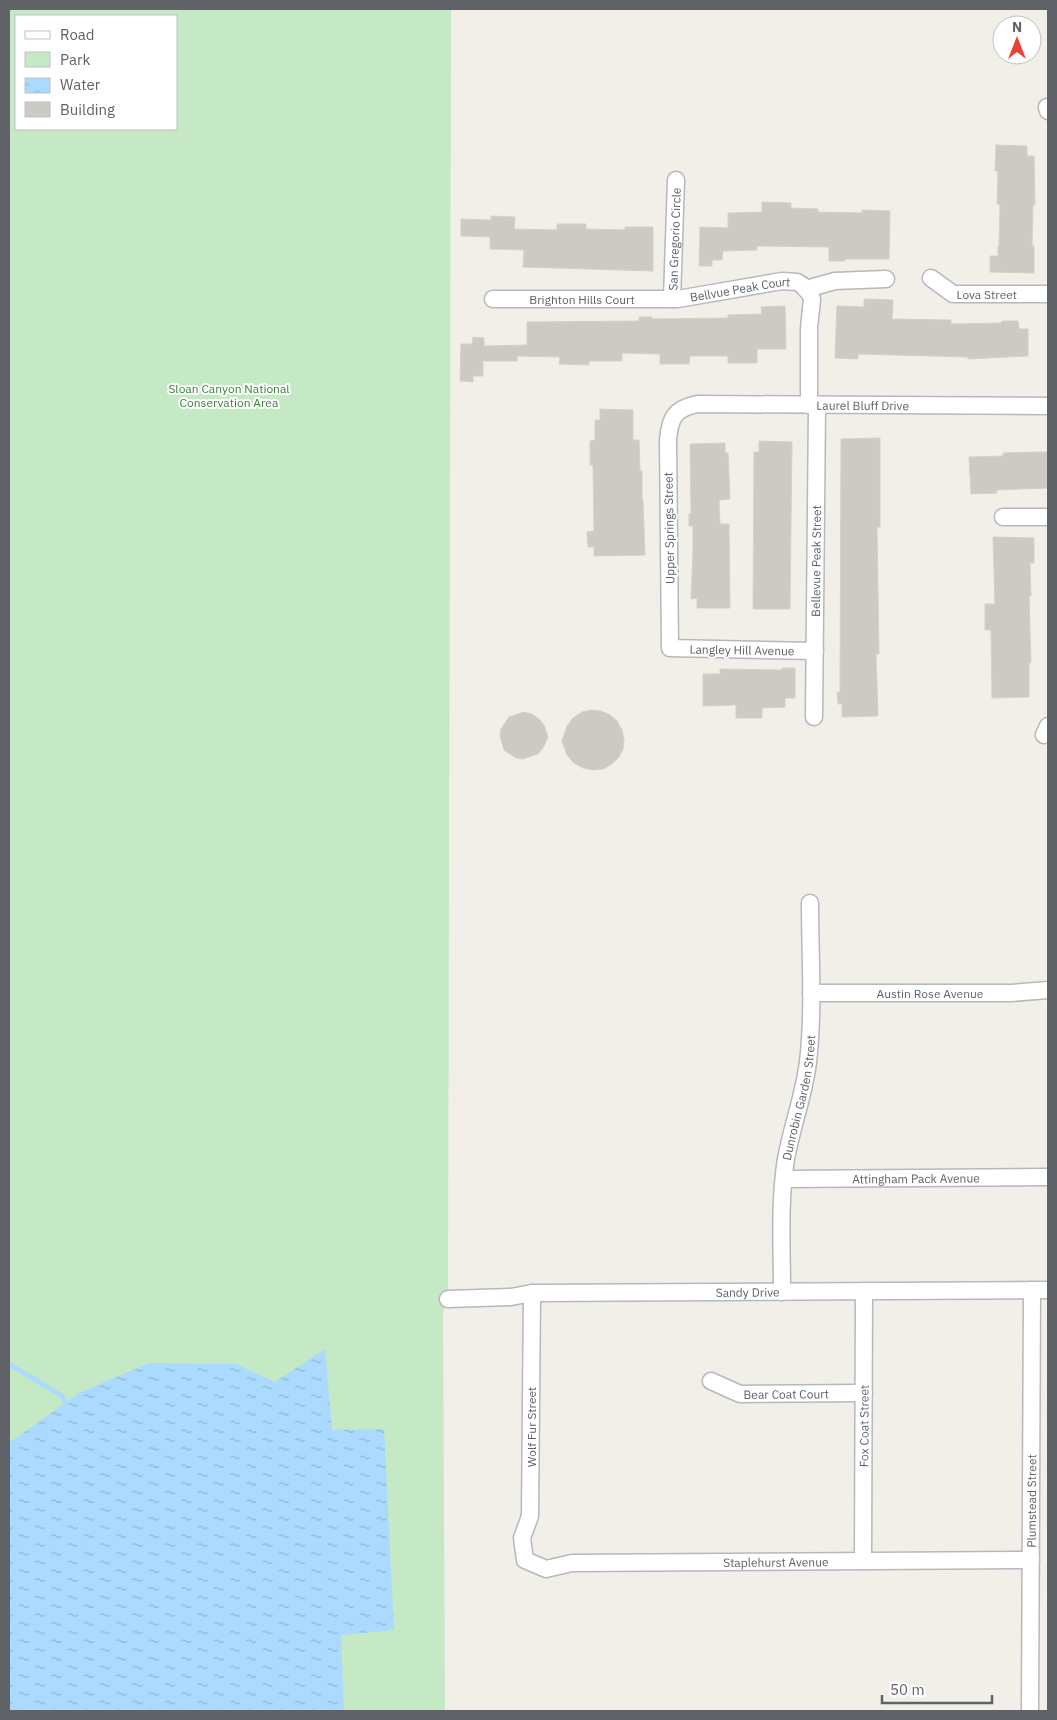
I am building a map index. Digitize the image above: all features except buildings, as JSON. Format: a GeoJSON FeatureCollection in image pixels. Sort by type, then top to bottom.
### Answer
{"type":"FeatureCollection","features":[{"type":"Feature","properties":{"kind":"street","name":"San Gregorio Circle"},"geometry":{"type":"LineString","coordinates":[[672,299],[676,180]]}},
{"type":"Feature","properties":{"kind":"street","name":"Lova Street"},"geometry":{"type":"LineString","coordinates":[[931,278],[953,294],[1048,294]]}},
{"type":"Feature","properties":{"kind":"street"},"geometry":{"type":"LineString","coordinates":[[806,289],[835,281],[886,279]]}},
{"type":"Feature","properties":{"kind":"street","name":"Bellvue Peak Court"},"geometry":{"type":"LineString","coordinates":[[672,299],[704,296],[782,281],[797,282],[810,294],[812,304],[809,328],[813,405]]}},
{"type":"Feature","properties":{"kind":"street","name":"Brighton Hills Court"},"geometry":{"type":"LineString","coordinates":[[493,299],[672,299]]}},
{"type":"Feature","properties":{"kind":"street","name":"Laurel Bluff Drive"},"geometry":{"type":"LineString","coordinates":[[678,411],[697,404],[1048,406]]}},
{"type":"Feature","properties":{"kind":"street","name":"Bellevue Peak Street"},"geometry":{"type":"LineString","coordinates":[[813,405],[814,717]]}},
{"type":"Feature","properties":{"kind":"street","name":"Upper Springs Street"},"geometry":{"type":"LineString","coordinates":[[670,648],[668,440],[672,419],[678,411]]}},
{"type":"Feature","properties":{"kind":"street"},"geometry":{"type":"LineString","coordinates":[[1003,517],[1048,517]]}},
{"type":"Feature","properties":{"kind":"street","name":"Langley Hill Avenue"},"geometry":{"type":"LineString","coordinates":[[670,648],[815,651]]}},
{"type":"Feature","properties":{"kind":"street","name":"Dunrobin Garden Street"},"geometry":{"type":"LineString","coordinates":[[782,1292],[782,1202],[784,1178],[790,1138],[804,1092],[808,1064],[811,993],[810,903]]}},
{"type":"Feature","properties":{"kind":"street","name":"Austin Rose Avenue"},"geometry":{"type":"LineString","coordinates":[[811,993],[1012,993],[1048,990]]}},
{"type":"Feature","properties":{"kind":"street","name":"Attingham Pack Avenue"},"geometry":{"type":"LineString","coordinates":[[784,1178],[1048,1177]]}},
{"type":"Feature","properties":{"kind":"street","name":"Sandy Drive"},"geometry":{"type":"LineString","coordinates":[[448,1299],[511,1297],[532,1293],[1040,1290]]}},
{"type":"Feature","properties":{"kind":"street","name":"Plumstead Street"},"geometry":{"type":"LineString","coordinates":[[1030,1711],[1031,1560],[1040,1290]]}},
{"type":"Feature","properties":{"kind":"street","name":"Fox Coat Street"},"geometry":{"type":"LineString","coordinates":[[863,1561],[864,1291]]}},
{"type":"Feature","properties":{"kind":"street","name":"Wolf Fur Street"},"geometry":{"type":"LineString","coordinates":[[526,1560],[522,1538],[530,1516],[532,1293]]}},
{"type":"Feature","properties":{"kind":"street","name":"Bear Coat Court"},"geometry":{"type":"LineString","coordinates":[[711,1381],[740,1394],[864,1393]]}},
{"type":"Feature","properties":{"kind":"street","name":"Staplehurst Avenue"},"geometry":{"type":"LineString","coordinates":[[526,1560],[546,1569],[572,1563],[1031,1560]]}},
{"type":"Feature","properties":{"kind":"green space","name":"Sloan Canyon National Conservation Area"},"geometry":{"type":"Polygon","coordinates":[[[9,9],[451,9],[448,1299],[443,1312],[445,1711],[9,1711],[9,9]]]}},
{"type":"Feature","properties":{"kind":"water"},"geometry":{"type":"Polygon","coordinates":[[[325,1349],[332,1430],[384,1429],[394,1630],[341,1635],[344,1711],[9,1711],[9,1443],[79,1393],[149,1363],[236,1364],[275,1382],[325,1349]]]}},
{"type":"Feature","properties":{"kind":"waterway"},"geometry":{"type":"LineString","coordinates":[[9,1364],[62,1396],[67,1406]]}}]}
